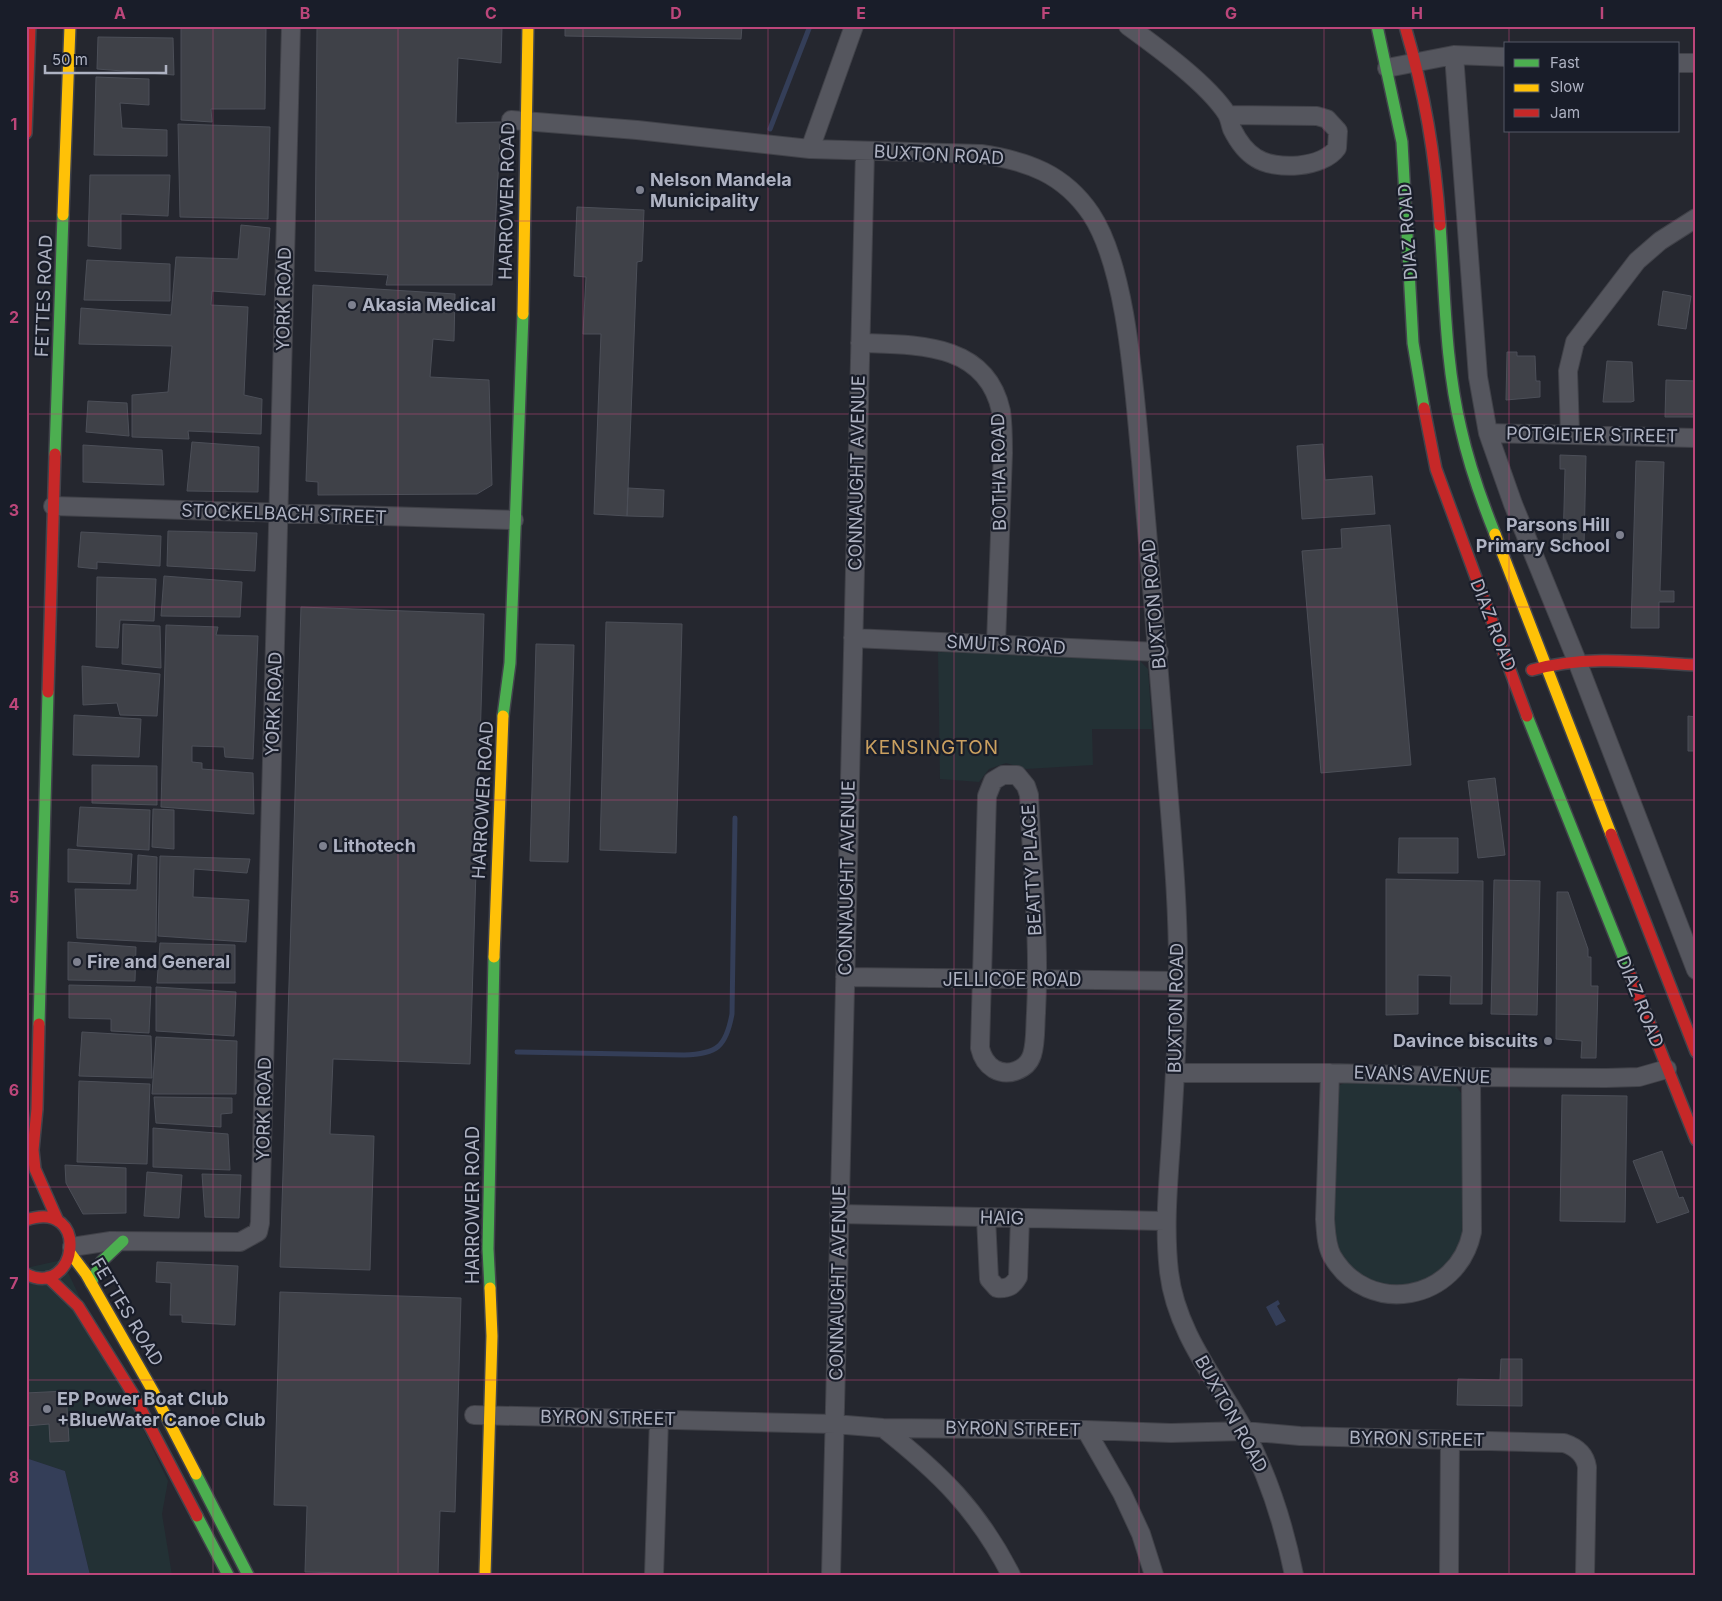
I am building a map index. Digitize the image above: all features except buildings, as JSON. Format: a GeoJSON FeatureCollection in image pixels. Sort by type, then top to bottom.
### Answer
{"type":"FeatureCollection","features":[{"type":"Feature","properties":{"kind":"street"},"geometry":{"type":"LineString","coordinates":[[26,133],[30,26]]}},
{"type":"Feature","properties":{"kind":"street","name":"FETTES ROAD"},"geometry":{"type":"LineString","coordinates":[[70,26],[53,506],[37,1109],[33,1150],[39,1180],[62,1224],[72,1250],[154,1393],[248,1575]]}},
{"type":"Feature","properties":{"kind":"street","name":"YORK ROAD"},"geometry":{"type":"LineString","coordinates":[[72,1250],[117,1241],[240,1242],[258,1232],[261,1208],[291,26]]}},
{"type":"Feature","properties":{"kind":"street","name":"HARROWER ROAD"},"geometry":{"type":"LineString","coordinates":[[485,1575],[478,1415],[492,1336],[488,1241],[494,959],[502,727],[510,663],[503,520],[523,323],[514,121],[528,26]]}},
{"type":"Feature","properties":{"kind":"street"},"geometry":{"type":"LineString","coordinates":[[810,149],[854,26]]}},
{"type":"Feature","properties":{"kind":"street"},"geometry":{"type":"LineString","coordinates":[[1128,26],[1180,66],[1228,115],[1231,127],[1239,140],[1256,158],[1267,163],[1281,165],[1317,162],[1327,158],[1337,148],[1338,131],[1327,119],[1297,115],[1228,115]]}},
{"type":"Feature","properties":{"kind":"street","name":"DIAZ ROAD"},"geometry":{"type":"LineString","coordinates":[[1377,26],[1402,142],[1413,343],[1428,434],[1446,500],[1512,678],[1696,1140]]}},
{"type":"Feature","properties":{"kind":"street","name":"DIAZ ROAD"},"geometry":{"type":"LineString","coordinates":[[1405,26],[1417,62],[1433,142],[1452,371],[1464,449],[1475,483],[1696,1052]]}},
{"type":"Feature","properties":{"kind":"street"},"geometry":{"type":"LineString","coordinates":[[1387,68],[1454,55],[1504,57]]}},
{"type":"Feature","properties":{"kind":"street"},"geometry":{"type":"LineString","coordinates":[[1454,55],[1478,377],[1488,434],[1513,504],[1577,661],[1696,970]]}},
{"type":"Feature","properties":{"kind":"street"},"geometry":{"type":"LineString","coordinates":[[1680,63],[1696,64]]}},
{"type":"Feature","properties":{"kind":"street","name":"BUXTON ROAD"},"geometry":{"type":"LineString","coordinates":[[514,121],[637,130],[810,149],[981,154],[1025,162],[1046,172],[1072,191],[1094,218],[1112,261],[1128,341],[1159,652],[1176,864],[1178,981],[1175,1073],[1165,1222],[1171,1283],[1191,1342],[1244,1431],[1267,1480],[1294,1575]]}},
{"type":"Feature","properties":{"kind":"street","name":"CONNAUGHT AVENUE"},"geometry":{"type":"LineString","coordinates":[[831,1575],[865,151]]}},
{"type":"Feature","properties":{"kind":"street"},"geometry":{"type":"LineString","coordinates":[[1570,434],[1568,371],[1575,342],[1638,261],[1660,241],[1696,218]]}},
{"type":"Feature","properties":{"kind":"street","name":"BOTHA ROAD"},"geometry":{"type":"LineString","coordinates":[[860,343],[903,345],[947,351],[977,368],[988,381],[995,394],[1000,410],[1003,434],[996,644]]}},
{"type":"Feature","properties":{"kind":"street","name":"POTGIETER STREET"},"geometry":{"type":"LineString","coordinates":[[1488,434],[1570,434],[1696,438]]}},
{"type":"Feature","properties":{"kind":"street","name":"STOCKELBACH STREET"},"geometry":{"type":"LineString","coordinates":[[53,506],[503,520]]}},
{"type":"Feature","properties":{"kind":"street","name":"SMUTS ROAD"},"geometry":{"type":"LineString","coordinates":[[853,638],[1159,652]]}},
{"type":"Feature","properties":{"kind":"street"},"geometry":{"type":"LineString","coordinates":[[1512,678],[1546,665],[1577,661],[1696,665]]}},
{"type":"Feature","properties":{"kind":"street","name":"HARROWER ROAD"},"geometry":{"type":"LineString","coordinates":[[478,1137],[494,687]]}},
{"type":"Feature","properties":{"kind":"street","name":"BEATTY PLACE"},"geometry":{"type":"LineString","coordinates":[[1010,774],[1017,775],[1023,780],[1029,795],[1038,980],[1032,1055],[1024,1067],[1009,1072],[999,1072],[992,1068],[982,1054],[981,980],[987,796],[993,781],[998,777],[1010,774]]}},
{"type":"Feature","properties":{"kind":"street","name":"JELLICOE ROAD"},"geometry":{"type":"LineString","coordinates":[[845,977],[1178,981]]}},
{"type":"Feature","properties":{"kind":"street","name":"EVANS AVENUE"},"geometry":{"type":"LineString","coordinates":[[1175,1073],[1330,1072],[1471,1077],[1639,1077],[1667,1069]]}},
{"type":"Feature","properties":{"kind":"street"},"geometry":{"type":"LineString","coordinates":[[1330,1072],[1325,1219],[1331,1255],[1341,1269],[1353,1280],[1372,1291],[1392,1295],[1407,1295],[1426,1289],[1443,1279],[1457,1267],[1469,1247],[1472,1232],[1471,1077]]}},
{"type":"Feature","properties":{"kind":"street","name":"HAIG"},"geometry":{"type":"LineString","coordinates":[[839,1214],[1165,1222]]}},
{"type":"Feature","properties":{"kind":"street"},"geometry":{"type":"LineString","coordinates":[[26,1220],[39,1216],[62,1224]]}},
{"type":"Feature","properties":{"kind":"street"},"geometry":{"type":"LineString","coordinates":[[986,1218],[989,1279],[997,1288],[1004,1288],[1013,1285],[1018,1277],[1020,1218]]}},
{"type":"Feature","properties":{"kind":"street","name":"YORK ROAD"},"geometry":{"type":"LineString","coordinates":[[62,1224],[117,1241]]}},
{"type":"Feature","properties":{"kind":"street"},"geometry":{"type":"LineString","coordinates":[[92,1283],[102,1261],[117,1241]]}},
{"type":"Feature","properties":{"kind":"street"},"geometry":{"type":"LineString","coordinates":[[26,1274],[39,1278],[58,1273],[67,1265],[72,1250]]}},
{"type":"Feature","properties":{"kind":"street","name":"FETTES ROAD"},"geometry":{"type":"LineString","coordinates":[[48,1277],[78,1306],[134,1394],[228,1575]]}},
{"type":"Feature","properties":{"kind":"street","name":"BYRON STREET"},"geometry":{"type":"LineString","coordinates":[[478,1415],[659,1418],[834,1424],[883,1428],[1086,1430],[1171,1433],[1244,1431],[1300,1436],[1450,1441],[1552,1441],[1571,1446],[1586,1460],[1585,1575]]}},
{"type":"Feature","properties":{"kind":"street"},"geometry":{"type":"LineString","coordinates":[[654,1575],[659,1418]]}},
{"type":"Feature","properties":{"kind":"street"},"geometry":{"type":"LineString","coordinates":[[883,1428],[924,1461],[960,1496],[982,1525],[1011,1575]]}},
{"type":"Feature","properties":{"kind":"street"},"geometry":{"type":"LineString","coordinates":[[1086,1430],[1122,1493],[1142,1534],[1154,1575]]}},
{"type":"Feature","properties":{"kind":"street"},"geometry":{"type":"LineString","coordinates":[[1449,1575],[1450,1441]]}},
{"type":"Feature","properties":{"kind":"shaded area"},"geometry":{"type":"Polygon","coordinates":[[[938,652],[1135,656],[1148,669],[1152,729],[1092,729],[1093,765],[1026,769],[1006,763],[989,769],[979,782],[940,779],[938,652]]]}},
{"type":"Feature","properties":{"kind":"shaded area"},"geometry":{"type":"Polygon","coordinates":[[[1349,1081],[1453,1082],[1461,1093],[1464,1241],[1448,1264],[1433,1276],[1416,1284],[1398,1286],[1379,1283],[1351,1269],[1340,1256],[1333,1226],[1335,1092],[1340,1085],[1349,1081]]]}},
{"type":"Feature","properties":{"kind":"shaded area"},"geometry":{"type":"Polygon","coordinates":[[[62,1260],[168,1481],[162,1514],[172,1575],[90,1575],[65,1471],[26,1458],[26,1268],[62,1260]]]}},
{"type":"Feature","properties":{"kind":"water"},"geometry":{"type":"Polygon","coordinates":[[[1278,1300],[1280,1304],[1277,1306],[1286,1321],[1276,1326],[1266,1307],[1278,1300]]]}},
{"type":"Feature","properties":{"kind":"water"},"geometry":{"type":"Polygon","coordinates":[[[26,1458],[65,1471],[90,1575],[26,1575],[26,1458]]]}},
{"type":"Feature","properties":{"kind":"waterway"},"geometry":{"type":"LineString","coordinates":[[770,129],[810,26]]}},
{"type":"Feature","properties":{"kind":"waterway"},"geometry":{"type":"LineString","coordinates":[[517,1052],[684,1055],[705,1053],[723,1041],[727,1034],[732,1014],[735,818]]}},
{"type":"Feature","properties":{"kind":"traffic: fast"},"geometry":{"type":"LineString","coordinates":[[1377,26],[1402,142],[1413,343],[1424,408]]}},
{"type":"Feature","properties":{"kind":"traffic: fast"},"geometry":{"type":"LineString","coordinates":[[55,454],[63,215]]}},
{"type":"Feature","properties":{"kind":"traffic: fast"},"geometry":{"type":"LineString","coordinates":[[1440,225],[1446,327],[1456,404],[1472,469],[1495,534]]}},
{"type":"Feature","properties":{"kind":"traffic: fast"},"geometry":{"type":"LineString","coordinates":[[503,716],[510,663],[523,314]]}},
{"type":"Feature","properties":{"kind":"traffic: fast"},"geometry":{"type":"LineString","coordinates":[[39,1024],[48,692]]}},
{"type":"Feature","properties":{"kind":"traffic: fast"},"geometry":{"type":"LineString","coordinates":[[1527,716],[1628,969]]}},
{"type":"Feature","properties":{"kind":"traffic: fast"},"geometry":{"type":"LineString","coordinates":[[490,1288],[488,1249],[494,957]]}},
{"type":"Feature","properties":{"kind":"traffic: fast"},"geometry":{"type":"LineString","coordinates":[[91,1283],[102,1261],[123,1241]]}},
{"type":"Feature","properties":{"kind":"traffic: fast"},"geometry":{"type":"LineString","coordinates":[[196,1474],[248,1575]]}},
{"type":"Feature","properties":{"kind":"traffic: fast"},"geometry":{"type":"LineString","coordinates":[[197,1516],[228,1575]]}},
{"type":"Feature","properties":{"kind":"traffic: slow"},"geometry":{"type":"LineString","coordinates":[[63,215],[70,26]]}},
{"type":"Feature","properties":{"kind":"traffic: slow"},"geometry":{"type":"LineString","coordinates":[[523,314],[528,26]]}},
{"type":"Feature","properties":{"kind":"traffic: slow"},"geometry":{"type":"LineString","coordinates":[[1495,534],[1611,834]]}},
{"type":"Feature","properties":{"kind":"traffic: slow"},"geometry":{"type":"LineString","coordinates":[[494,957],[503,716]]}},
{"type":"Feature","properties":{"kind":"traffic: slow"},"geometry":{"type":"LineString","coordinates":[[71,1254],[86,1274],[154,1393],[196,1474]]}},
{"type":"Feature","properties":{"kind":"traffic: slow"},"geometry":{"type":"LineString","coordinates":[[485,1575],[492,1336],[490,1288]]}},
{"type":"Feature","properties":{"kind":"traffic: jam"},"geometry":{"type":"LineString","coordinates":[[26,133],[30,26]]}},
{"type":"Feature","properties":{"kind":"traffic: jam"},"geometry":{"type":"LineString","coordinates":[[1405,26],[1428,124],[1440,225]]}},
{"type":"Feature","properties":{"kind":"traffic: jam"},"geometry":{"type":"LineString","coordinates":[[1424,408],[1436,469],[1527,716]]}},
{"type":"Feature","properties":{"kind":"traffic: jam"},"geometry":{"type":"LineString","coordinates":[[48,692],[55,454]]}},
{"type":"Feature","properties":{"kind":"traffic: jam"},"geometry":{"type":"LineString","coordinates":[[1532,670],[1552,665],[1593,661],[1634,661],[1696,665]]}},
{"type":"Feature","properties":{"kind":"traffic: jam"},"geometry":{"type":"LineString","coordinates":[[1611,834],[1696,1052]]}},
{"type":"Feature","properties":{"kind":"traffic: jam"},"geometry":{"type":"LineString","coordinates":[[1628,969],[1696,1140]]}},
{"type":"Feature","properties":{"kind":"traffic: jam"},"geometry":{"type":"LineString","coordinates":[[39,1024],[37,1109],[33,1150],[35,1169],[58,1221]]}},
{"type":"Feature","properties":{"kind":"traffic: jam"},"geometry":{"type":"LineString","coordinates":[[26,1220],[47,1217],[61,1223],[68,1234],[70,1248],[66,1263],[57,1273],[43,1278],[26,1274]]}},
{"type":"Feature","properties":{"kind":"traffic: jam"},"geometry":{"type":"LineString","coordinates":[[48,1277],[78,1306],[133,1394],[197,1516]]}},
{"type":"Feature","properties":{"kind":"place","name":"Nelson Mandela Municipality"},"geometry":{"type":"Point","coordinates":[640,190]}},
{"type":"Feature","properties":{"kind":"place","name":"Akasia Medical"},"geometry":{"type":"Point","coordinates":[352,305]}},
{"type":"Feature","properties":{"kind":"place","name":"Parsons Hill Primary School"},"geometry":{"type":"Point","coordinates":[1620,535]}},
{"type":"Feature","properties":{"kind":"place","name":"Lithotech"},"geometry":{"type":"Point","coordinates":[323,846]}},
{"type":"Feature","properties":{"kind":"place","name":"Fire and General"},"geometry":{"type":"Point","coordinates":[77,962]}},
{"type":"Feature","properties":{"kind":"place","name":"Davince biscuits"},"geometry":{"type":"Point","coordinates":[1548,1041]}},
{"type":"Feature","properties":{"kind":"place","name":"EP Power Boat Club +BlueWater Canoe Club"},"geometry":{"type":"Point","coordinates":[47,1409]}},
{"type":"Feature","properties":{"kind":"district","name":"KENSINGTON"},"geometry":{"type":"Point","coordinates":[932,747]}}]}
